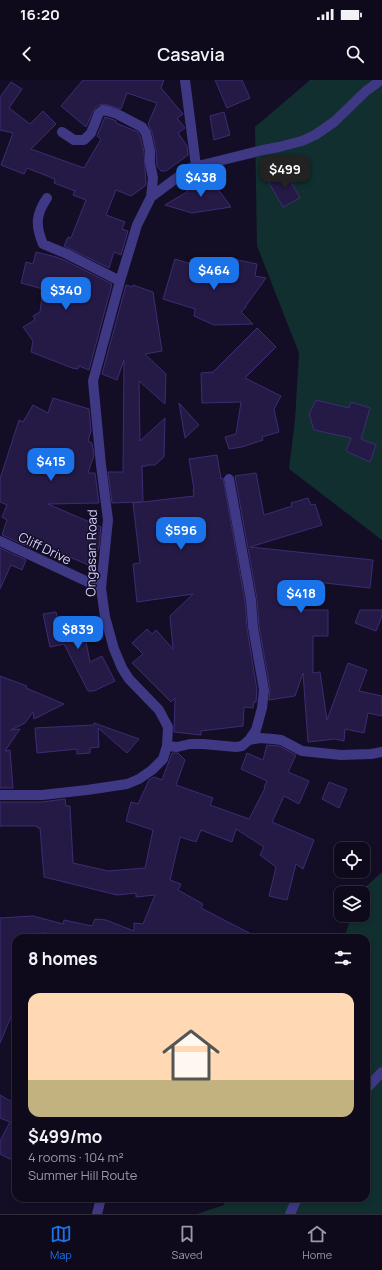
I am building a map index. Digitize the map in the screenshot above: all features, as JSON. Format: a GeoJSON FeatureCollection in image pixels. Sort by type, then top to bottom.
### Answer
{"type":"FeatureCollection","features":[{"type":"Feature","properties":{"kind":"street"},"geometry":{"type":"LineString","coordinates":[[186,80],[196,166]]}},
{"type":"Feature","properties":{"kind":"street","name":"Ongasan Road"},"geometry":{"type":"LineString","coordinates":[[0,795],[42,795],[126,784],[139,779],[152,770],[163,759],[167,746],[168,727],[159,710],[129,678],[122,668],[114,649],[105,617],[101,588],[108,520],[100,465],[93,381],[137,225],[151,197],[190,168],[302,141],[315,135],[334,122],[366,91],[381,80]]}},
{"type":"Feature","properties":{"kind":"street"},"geometry":{"type":"LineString","coordinates":[[62,132],[74,140],[84,140],[91,133],[99,113],[103,110],[108,110],[142,127],[146,133],[150,151],[150,163],[153,178],[151,197]]}},
{"type":"Feature","properties":{"kind":"street"},"geometry":{"type":"LineString","coordinates":[[47,198],[38,215],[38,234],[42,244],[67,254],[120,281]]}},
{"type":"Feature","properties":{"kind":"street"},"geometry":{"type":"LineString","coordinates":[[167,746],[177,747],[190,744],[204,744],[236,748],[242,746],[249,740],[256,730],[262,708],[264,690],[253,627],[251,600],[229,478]]}},
{"type":"Feature","properties":{"kind":"street","name":"Cliff Drive"},"geometry":{"type":"LineString","coordinates":[[0,541],[101,588]]}},
{"type":"Feature","properties":{"kind":"street"},"geometry":{"type":"LineString","coordinates":[[249,740],[260,738],[280,740],[302,751],[341,755],[372,754],[382,752]]}},
{"type":"Feature","properties":{"kind":"street"},"geometry":{"type":"LineString","coordinates":[[370,1085],[382,1072]]}},
{"type":"Feature","properties":{"kind":"street"},"geometry":{"type":"LineString","coordinates":[[97,1214],[100,1202]]}},
{"type":"Feature","properties":{"kind":"street"},"geometry":{"type":"LineString","coordinates":[[290,1214],[295,1202]]}},
{"type":"Feature","properties":{"kind":"green space"},"geometry":{"type":"Polygon","coordinates":[[[310,80],[382,80],[382,540],[289,469],[295,420],[299,353],[257,246],[255,127],[310,80]]]}},
{"type":"Feature","properties":{"kind":"green space"},"geometry":{"type":"Polygon","coordinates":[[[382,872],[382,1214],[197,1214],[224,1205],[224,1202],[370,1202],[370,934],[345,934],[350,922],[370,922],[370,886],[367,886],[382,872]]]}},
{"type":"Feature","properties":{"kind":"building"},"geometry":{"type":"Polygon","coordinates":[[[83,80],[164,80],[161,88],[183,114],[177,118],[185,128],[178,133],[187,146],[188,155],[166,171],[161,171],[157,166],[156,150],[152,132],[148,124],[157,103],[127,93],[121,109],[104,104],[95,108],[86,127],[61,106],[83,80]]]}},
{"type":"Feature","properties":{"kind":"building"},"geometry":{"type":"Polygon","coordinates":[[[215,80],[242,80],[250,98],[227,108],[215,80]]]}},
{"type":"Feature","properties":{"kind":"building"},"geometry":{"type":"Polygon","coordinates":[[[11,82],[22,89],[9,108],[30,124],[43,111],[56,124],[31,149],[84,168],[101,139],[97,136],[105,117],[138,132],[144,152],[146,184],[131,196],[116,190],[106,215],[125,222],[122,229],[128,231],[121,255],[114,252],[109,268],[64,246],[68,237],[71,238],[86,200],[73,195],[75,191],[54,183],[55,179],[27,168],[24,174],[1,165],[13,133],[0,130],[0,97],[11,82]]]}},
{"type":"Feature","properties":{"kind":"building"},"geometry":{"type":"Polygon","coordinates":[[[224,112],[230,135],[214,140],[210,116],[224,112]]]}},
{"type":"Feature","properties":{"kind":"building"},"geometry":{"type":"Polygon","coordinates":[[[286,173],[300,198],[283,207],[269,183],[286,173]]]}},
{"type":"Feature","properties":{"kind":"building"},"geometry":{"type":"Polygon","coordinates":[[[210,178],[231,207],[192,213],[165,205],[187,192],[186,189],[202,179],[210,178]]]}},
{"type":"Feature","properties":{"kind":"building"},"geometry":{"type":"Polygon","coordinates":[[[36,252],[64,260],[112,284],[89,370],[79,366],[78,369],[72,368],[31,352],[33,341],[23,327],[35,320],[33,316],[40,312],[43,289],[21,283],[26,262],[33,264],[36,252]]]}},
{"type":"Feature","properties":{"kind":"building"},"geometry":{"type":"Polygon","coordinates":[[[175,259],[210,270],[231,272],[233,259],[257,264],[255,276],[266,278],[241,312],[253,324],[214,325],[194,316],[195,309],[163,299],[175,259]]]}},
{"type":"Feature","properties":{"kind":"building"},"geometry":{"type":"Polygon","coordinates":[[[126,285],[133,287],[133,285],[153,292],[162,351],[145,354],[166,374],[165,404],[139,381],[140,441],[165,418],[164,457],[155,465],[142,466],[143,502],[194,496],[189,459],[217,455],[221,479],[223,478],[245,601],[247,628],[257,690],[256,702],[254,702],[253,708],[244,707],[243,726],[201,731],[201,735],[174,732],[175,698],[171,702],[132,663],[143,654],[132,643],[147,629],[152,634],[156,630],[173,649],[170,616],[193,594],[137,602],[133,564],[140,563],[133,503],[142,502],[112,503],[108,472],[123,472],[124,360],[117,380],[102,374],[126,285]]]}},
{"type":"Feature","properties":{"kind":"building"},"geometry":{"type":"Polygon","coordinates":[[[257,328],[276,347],[245,378],[281,396],[274,409],[279,432],[262,437],[263,440],[242,447],[229,449],[225,437],[236,434],[241,402],[202,403],[201,373],[213,372],[257,328]]]}},
{"type":"Feature","properties":{"kind":"building"},"geometry":{"type":"Polygon","coordinates":[[[53,398],[89,409],[91,431],[88,441],[92,443],[94,455],[88,473],[95,473],[99,503],[48,504],[101,527],[99,548],[91,566],[34,542],[31,548],[2,535],[7,520],[2,517],[7,505],[0,502],[0,479],[19,420],[23,422],[33,405],[48,413],[53,398]]]}},
{"type":"Feature","properties":{"kind":"building"},"geometry":{"type":"Polygon","coordinates":[[[316,400],[349,408],[351,402],[370,408],[361,439],[376,445],[370,462],[346,451],[351,438],[314,430],[309,414],[316,400]]]}},
{"type":"Feature","properties":{"kind":"building"},"geometry":{"type":"Polygon","coordinates":[[[179,403],[199,425],[185,438],[179,403]]]}},
{"type":"Feature","properties":{"kind":"building"},"geometry":{"type":"Polygon","coordinates":[[[256,473],[264,515],[292,506],[291,503],[308,498],[311,505],[315,504],[322,525],[250,547],[373,560],[370,588],[298,580],[298,610],[328,610],[328,636],[313,636],[313,673],[320,672],[327,720],[348,663],[367,670],[359,691],[382,696],[382,716],[368,713],[364,733],[345,729],[344,741],[335,739],[308,742],[303,673],[295,696],[269,700],[270,689],[259,626],[257,599],[235,476],[256,473]]]}},
{"type":"Feature","properties":{"kind":"building"},"geometry":{"type":"Polygon","coordinates":[[[0,548],[26,560],[22,570],[11,565],[0,589],[0,548]]]}},
{"type":"Feature","properties":{"kind":"building"},"geometry":{"type":"Polygon","coordinates":[[[360,610],[382,610],[382,616],[376,631],[355,623],[360,610]]]}},
{"type":"Feature","properties":{"kind":"building"},"geometry":{"type":"Polygon","coordinates":[[[56,612],[58,621],[81,616],[90,662],[102,656],[115,681],[94,691],[88,691],[64,644],[50,647],[43,614],[56,612]]]}},
{"type":"Feature","properties":{"kind":"building"},"geometry":{"type":"Polygon","coordinates":[[[0,676],[27,686],[26,688],[64,704],[34,719],[33,712],[25,723],[11,730],[20,729],[5,751],[10,750],[13,788],[0,788],[0,676]]]}},
{"type":"Feature","properties":{"kind":"building"},"geometry":{"type":"Polygon","coordinates":[[[94,723],[139,739],[127,753],[98,728],[99,747],[90,748],[90,753],[77,754],[77,749],[37,753],[35,728],[94,725],[94,723]]]}},
{"type":"Feature","properties":{"kind":"building"},"geometry":{"type":"Polygon","coordinates":[[[267,745],[279,746],[296,755],[288,772],[309,781],[299,804],[284,796],[272,822],[314,840],[303,869],[296,864],[287,900],[269,896],[276,867],[260,855],[264,847],[236,829],[232,842],[201,830],[196,842],[180,837],[170,880],[181,884],[178,890],[203,904],[201,908],[251,934],[12,934],[12,1014],[0,1043],[0,918],[33,916],[63,924],[64,920],[92,926],[95,919],[106,920],[134,931],[134,923],[143,924],[155,895],[136,897],[136,893],[117,895],[44,877],[40,828],[37,826],[0,826],[0,802],[42,802],[65,799],[66,806],[70,806],[73,863],[108,871],[145,868],[153,830],[126,821],[131,802],[138,804],[149,780],[154,777],[162,780],[172,753],[178,753],[185,760],[176,785],[213,798],[210,805],[249,819],[267,781],[241,769],[247,753],[263,760],[267,745]]]}},
{"type":"Feature","properties":{"kind":"building"},"geometry":{"type":"Polygon","coordinates":[[[329,782],[347,789],[339,808],[322,799],[329,782]]]}},
{"type":"Feature","properties":{"kind":"building"},"geometry":{"type":"Polygon","coordinates":[[[0,1095],[12,1102],[12,1160],[0,1154],[0,1141],[10,1122],[0,1118],[0,1095]]]}}]}
